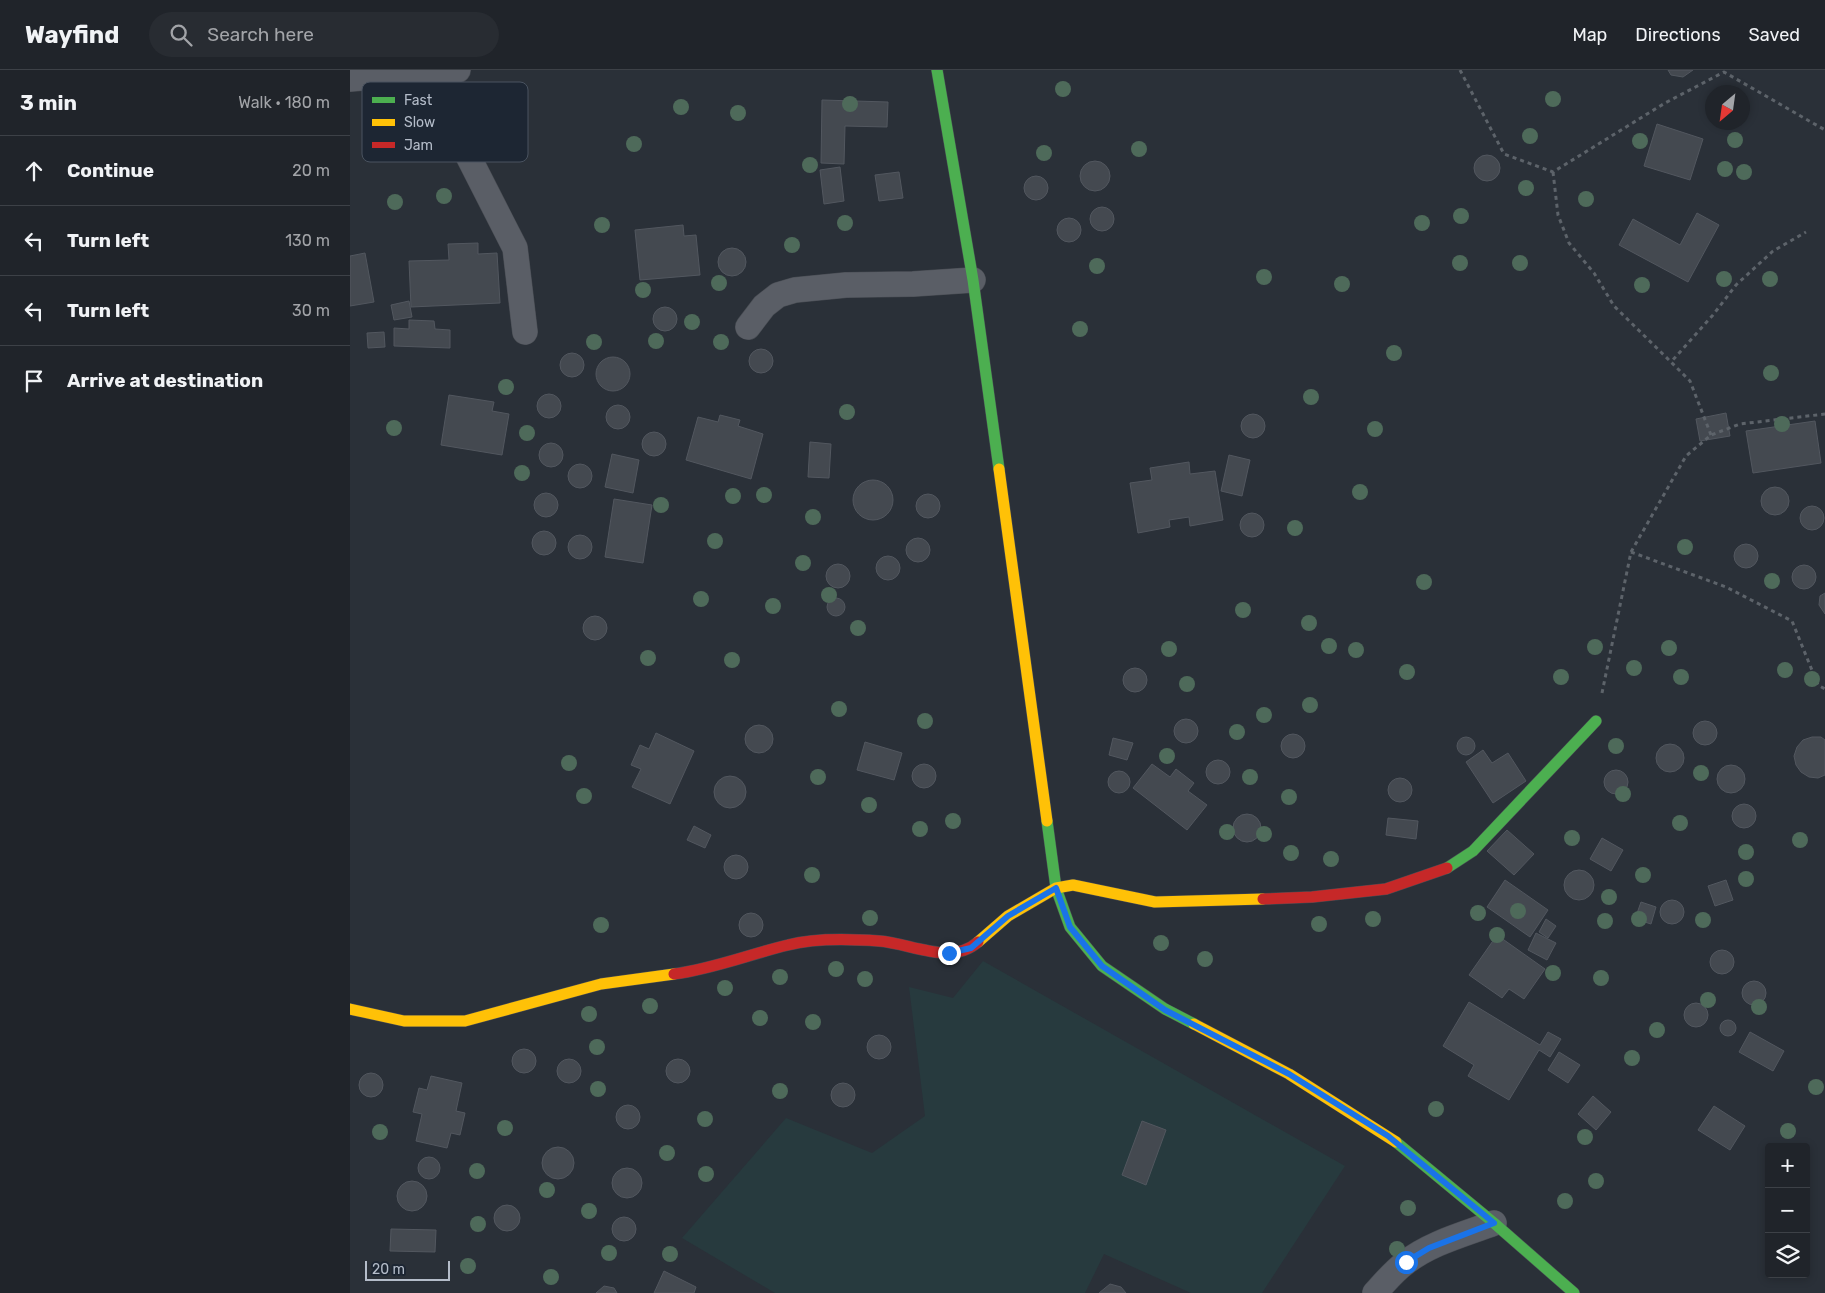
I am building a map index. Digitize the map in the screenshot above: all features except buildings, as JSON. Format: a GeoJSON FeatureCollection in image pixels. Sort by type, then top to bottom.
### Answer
{"type":"FeatureCollection","features":[{"type":"Feature","properties":{"kind":"street"},"geometry":{"type":"LineString","coordinates":[[937,70],[973,280],[1056,888],[1070,927],[1102,966],[1165,1010],[1289,1074],[1388,1136],[1494,1223],[1574,1293]]}},
{"type":"Feature","properties":{"kind":"street"},"geometry":{"type":"LineString","coordinates":[[350,79],[451,71]]}},
{"type":"Feature","properties":{"kind":"street"},"geometry":{"type":"LineString","coordinates":[[471,162],[515,248],[524,332]]}},
{"type":"Feature","properties":{"kind":"street"},"geometry":{"type":"LineString","coordinates":[[748,327],[764,306],[778,295],[795,290],[973,280]]}},
{"type":"Feature","properties":{"kind":"street"},"geometry":{"type":"LineString","coordinates":[[350,1009],[404,1021],[465,1021],[601,984],[696,971],[790,944],[836,940],[881,941],[949,953],[971,948],[1008,916],[1056,888],[1073,885],[1155,902],[1312,897],[1386,889],[1443,871],[1473,851],[1596,721]]}},
{"type":"Feature","properties":{"kind":"street"},"geometry":{"type":"LineString","coordinates":[[1375,1293],[1406,1262],[1429,1248],[1494,1223]]}},
{"type":"Feature","properties":{"kind":"path"},"geometry":{"type":"LineString","coordinates":[[1460,70],[1504,154],[1553,172]]}},
{"type":"Feature","properties":{"kind":"path"},"geometry":{"type":"LineString","coordinates":[[1553,172],[1665,103],[1724,72],[1825,130]]}},
{"type":"Feature","properties":{"kind":"path"},"geometry":{"type":"LineString","coordinates":[[1553,172],[1558,216],[1569,244],[1594,273],[1614,306],[1690,382],[1711,435]]}},
{"type":"Feature","properties":{"kind":"path"},"geometry":{"type":"LineString","coordinates":[[1671,362],[1714,315],[1736,285],[1773,251],[1806,232]]}},
{"type":"Feature","properties":{"kind":"path"},"geometry":{"type":"LineString","coordinates":[[1596,721],[1631,552],[1686,456],[1711,435],[1740,424],[1825,414]]}},
{"type":"Feature","properties":{"kind":"path"},"geometry":{"type":"LineString","coordinates":[[1631,552],[1726,587],[1792,621],[1818,685],[1825,689]]}},
{"type":"Feature","properties":{"kind":"green space"},"geometry":{"type":"Polygon","coordinates":[[[983,961],[1345,1166],[1262,1293],[1191,1293],[1104,1254],[1085,1293],[775,1293],[682,1238],[786,1118],[872,1153],[925,1116],[909,987],[953,998],[983,961]]]}},
{"type":"Feature","properties":{"kind":"traffic: fast"},"geometry":{"type":"LineString","coordinates":[[937,70],[973,280],[999,469]]}},
{"type":"Feature","properties":{"kind":"traffic: fast"},"geometry":{"type":"LineString","coordinates":[[1447,868],[1473,851],[1596,721]]}},
{"type":"Feature","properties":{"kind":"traffic: fast"},"geometry":{"type":"LineString","coordinates":[[1047,821],[1056,888],[1070,927],[1102,966],[1165,1009],[1194,1024]]}},
{"type":"Feature","properties":{"kind":"traffic: fast"},"geometry":{"type":"LineString","coordinates":[[1396,1142],[1494,1223],[1574,1293]]}},
{"type":"Feature","properties":{"kind":"traffic: slow"},"geometry":{"type":"LineString","coordinates":[[999,469],[1047,821]]}},
{"type":"Feature","properties":{"kind":"traffic: slow"},"geometry":{"type":"LineString","coordinates":[[978,942],[1008,916],[1056,888],[1073,885],[1155,902],[1263,899]]}},
{"type":"Feature","properties":{"kind":"traffic: slow"},"geometry":{"type":"LineString","coordinates":[[350,1009],[404,1021],[465,1021],[601,984],[674,974]]}},
{"type":"Feature","properties":{"kind":"traffic: slow"},"geometry":{"type":"LineString","coordinates":[[1194,1024],[1289,1074],[1396,1142]]}},
{"type":"Feature","properties":{"kind":"traffic: jam"},"geometry":{"type":"LineString","coordinates":[[1263,899],[1312,897],[1386,889],[1447,868]]}},
{"type":"Feature","properties":{"kind":"traffic: jam"},"geometry":{"type":"LineString","coordinates":[[674,974],[703,969],[809,941],[879,941],[943,953],[967,949],[978,942]]}},
{"type":"Feature","properties":{"kind":"route"},"geometry":{"type":"LineString","coordinates":[[949,953],[971,948],[1008,916],[1056,888],[1070,927],[1102,966],[1165,1010],[1289,1074],[1388,1136],[1494,1223],[1429,1248],[1406,1262]]}}]}
